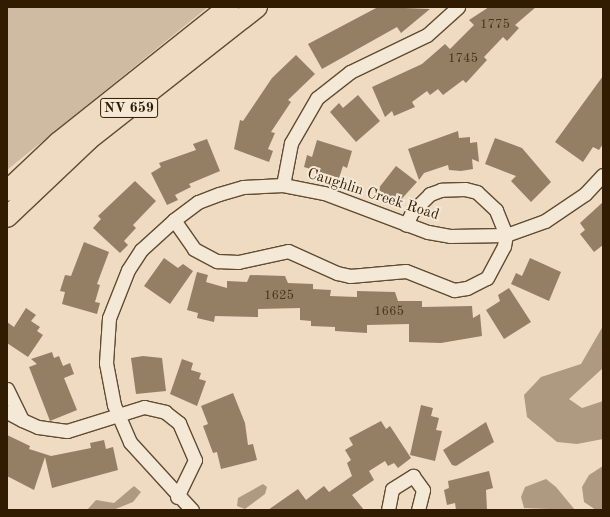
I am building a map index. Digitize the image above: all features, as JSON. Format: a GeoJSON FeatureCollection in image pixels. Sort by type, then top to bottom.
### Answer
{"type":"FeatureCollection","features":[{"type":"Feature","properties":{"kind":"main road","name":"NV 659"},"geometry":{"type":"LineString","coordinates":[[7,191],[59,142],[230,7]]}},
{"type":"Feature","properties":{"kind":"main road","name":"NV 659"},"geometry":{"type":"LineString","coordinates":[[7,217],[88,140],[257,7]]}},
{"type":"Feature","properties":{"kind":"street"},"geometry":{"type":"LineString","coordinates":[[283,185],[291,143],[317,98],[350,72],[427,35],[458,7]]}},
{"type":"Feature","properties":{"kind":"street","name":"Caughlin Creek Road"},"geometry":{"type":"LineString","coordinates":[[192,510],[178,497],[130,442],[118,415],[106,363],[109,318],[132,263],[141,250],[174,220],[198,202],[219,194],[243,187],[283,185],[324,193],[406,225],[450,236],[506,236],[546,221],[569,207],[603,175]]}},
{"type":"Feature","properties":{"kind":"street"},"geometry":{"type":"LineString","coordinates":[[174,220],[194,249],[217,261],[238,262],[288,251],[337,273],[350,276],[406,271],[454,290],[467,288],[487,278],[501,258],[506,236],[496,210],[477,192],[465,189],[441,190],[430,194],[412,212],[406,225]]}},
{"type":"Feature","properties":{"kind":"street"},"geometry":{"type":"LineString","coordinates":[[7,389],[22,420]]}},
{"type":"Feature","properties":{"kind":"street"},"geometry":{"type":"LineString","coordinates":[[7,412],[38,428],[67,431],[144,407],[155,408],[179,423],[195,460],[178,497]]}},
{"type":"Feature","properties":{"kind":"street"},"geometry":{"type":"LineString","coordinates":[[388,510],[392,489],[413,476],[422,490],[418,510]]}},
{"type":"Feature","properties":{"kind":"shaded area"},"geometry":{"type":"Polygon","coordinates":[[[7,7],[208,7],[7,170],[7,7]]]}},
{"type":"Feature","properties":{"kind":"shaded area"},"geometry":{"type":"Polygon","coordinates":[[[603,326],[603,368],[569,399],[582,408],[603,401],[603,439],[577,444],[557,442],[527,417],[524,395],[541,377],[581,364],[603,326]]]}},
{"type":"Feature","properties":{"kind":"shaded area"},"geometry":{"type":"Polygon","coordinates":[[[603,466],[603,510],[596,510],[584,502],[582,487],[589,475],[603,466]]]}},
{"type":"Feature","properties":{"kind":"shaded area"},"geometry":{"type":"Polygon","coordinates":[[[546,479],[556,487],[575,510],[524,508],[521,497],[525,487],[546,479]]]}},
{"type":"Feature","properties":{"kind":"shaded area"},"geometry":{"type":"Polygon","coordinates":[[[263,484],[267,487],[265,494],[245,509],[237,506],[238,498],[263,484]]]}},
{"type":"Feature","properties":{"kind":"shaded area"},"geometry":{"type":"Polygon","coordinates":[[[134,486],[141,492],[133,502],[113,510],[87,510],[96,500],[114,503],[134,486]]]}},
{"type":"Feature","properties":{"kind":"building"},"geometry":{"type":"Polygon","coordinates":[[[378,7],[430,9],[401,33],[397,27],[322,69],[308,44],[378,7]]]}},
{"type":"Feature","properties":{"kind":"building"},"geometry":{"type":"Polygon","coordinates":[[[489,7],[536,7],[515,25],[519,28],[507,41],[503,37],[484,57],[487,60],[466,83],[463,80],[443,95],[438,89],[430,95],[427,91],[412,102],[415,107],[394,116],[392,111],[385,117],[372,87],[422,64],[445,44],[450,49],[474,25],[469,20],[489,7]]]}},
{"type":"Feature","properties":{"kind":"building"},"geometry":{"type":"Polygon","coordinates":[[[296,55],[315,74],[288,100],[291,102],[271,132],[275,133],[268,149],[273,151],[269,162],[234,149],[240,120],[243,121],[272,78],[296,55]]]}},
{"type":"Feature","properties":{"kind":"building"},"geometry":{"type":"Polygon","coordinates":[[[603,76],[603,144],[599,150],[593,147],[583,162],[555,142],[603,76]]]}},
{"type":"Feature","properties":{"kind":"building"},"geometry":{"type":"Polygon","coordinates":[[[358,95],[380,121],[356,142],[330,112],[339,103],[343,108],[358,95]]]}},
{"type":"Feature","properties":{"kind":"building"},"geometry":{"type":"Polygon","coordinates":[[[458,131],[459,138],[470,137],[470,143],[477,142],[479,162],[472,159],[473,169],[461,171],[449,170],[448,165],[424,173],[419,180],[408,149],[458,131]]]}},
{"type":"Feature","properties":{"kind":"building"},"geometry":{"type":"Polygon","coordinates":[[[495,138],[522,148],[551,182],[531,202],[511,181],[516,176],[485,164],[495,138]]]}},
{"type":"Feature","properties":{"kind":"building"},"geometry":{"type":"Polygon","coordinates":[[[207,139],[220,171],[189,184],[191,187],[175,195],[178,200],[167,205],[151,173],[161,167],[159,163],[196,150],[193,144],[207,139]]]}},
{"type":"Feature","properties":{"kind":"building"},"geometry":{"type":"Polygon","coordinates":[[[317,140],[352,151],[347,168],[343,166],[339,178],[304,167],[307,155],[312,157],[317,140]]]}},
{"type":"Feature","properties":{"kind":"building"},"geometry":{"type":"Polygon","coordinates":[[[396,166],[417,182],[397,204],[378,189],[396,166]]]}},
{"type":"Feature","properties":{"kind":"building"},"geometry":{"type":"Polygon","coordinates":[[[135,181],[156,201],[133,225],[136,228],[124,241],[128,245],[120,253],[93,228],[101,219],[98,216],[135,181]]]}},
{"type":"Feature","properties":{"kind":"building"},"geometry":{"type":"Polygon","coordinates":[[[603,202],[603,245],[594,252],[580,234],[585,230],[580,223],[603,202]]]}},
{"type":"Feature","properties":{"kind":"building"},"geometry":{"type":"Polygon","coordinates":[[[84,242],[109,252],[97,284],[100,285],[95,302],[100,303],[97,314],[62,304],[65,292],[60,291],[65,275],[71,276],[84,242]]]}},
{"type":"Feature","properties":{"kind":"building"},"geometry":{"type":"Polygon","coordinates":[[[164,258],[178,268],[183,264],[193,271],[170,304],[144,286],[164,258]]]}},
{"type":"Feature","properties":{"kind":"building"},"geometry":{"type":"Polygon","coordinates":[[[530,258],[561,272],[549,301],[511,284],[516,273],[522,276],[530,258]]]}},
{"type":"Feature","properties":{"kind":"building"},"geometry":{"type":"Polygon","coordinates":[[[197,272],[208,275],[206,282],[227,288],[227,281],[247,282],[250,275],[285,276],[288,283],[313,284],[313,289],[331,290],[330,296],[357,297],[357,291],[395,292],[398,301],[422,301],[422,307],[472,306],[473,318],[480,314],[482,336],[441,343],[409,342],[409,324],[367,325],[367,333],[335,331],[335,327],[311,326],[311,321],[300,320],[300,308],[258,309],[258,317],[215,316],[214,322],[197,318],[198,313],[187,310],[197,272]]]}},
{"type":"Feature","properties":{"kind":"building"},"geometry":{"type":"Polygon","coordinates":[[[509,288],[531,322],[504,339],[486,310],[500,301],[498,295],[509,288]]]}},
{"type":"Feature","properties":{"kind":"building"},"geometry":{"type":"Polygon","coordinates":[[[26,308],[36,315],[31,321],[40,327],[37,331],[43,335],[28,357],[7,343],[7,322],[14,327],[26,308]]]}},
{"type":"Feature","properties":{"kind":"building"},"geometry":{"type":"Polygon","coordinates":[[[52,352],[54,358],[59,356],[63,366],[70,363],[74,374],[64,378],[77,410],[50,421],[29,367],[37,364],[31,359],[52,352]]]}},
{"type":"Feature","properties":{"kind":"building"},"geometry":{"type":"Polygon","coordinates":[[[143,356],[162,358],[166,391],[136,394],[131,358],[143,356]]]}},
{"type":"Feature","properties":{"kind":"building"},"geometry":{"type":"Polygon","coordinates":[[[182,359],[193,363],[191,370],[201,373],[199,379],[206,381],[197,406],[170,394],[182,359]]]}},
{"type":"Feature","properties":{"kind":"building"},"geometry":{"type":"Polygon","coordinates":[[[233,393],[245,423],[248,445],[253,444],[257,460],[221,469],[217,452],[213,453],[203,426],[208,424],[201,406],[233,393]]]}},
{"type":"Feature","properties":{"kind":"building"},"geometry":{"type":"Polygon","coordinates":[[[421,405],[433,408],[431,416],[439,418],[436,430],[442,431],[435,461],[410,455],[421,405]]]}},
{"type":"Feature","properties":{"kind":"building"},"geometry":{"type":"Polygon","coordinates":[[[381,421],[386,429],[390,426],[411,458],[398,468],[394,463],[388,466],[385,461],[369,471],[374,480],[352,495],[364,510],[268,510],[298,489],[306,500],[324,486],[329,492],[352,476],[347,463],[351,460],[345,450],[353,445],[349,438],[381,421]]]}},
{"type":"Feature","properties":{"kind":"building"},"geometry":{"type":"Polygon","coordinates":[[[486,422],[494,442],[456,466],[452,465],[443,450],[486,422]]]}},
{"type":"Feature","properties":{"kind":"building"},"geometry":{"type":"Polygon","coordinates":[[[7,435],[30,446],[29,449],[51,456],[91,448],[90,443],[104,440],[106,449],[113,447],[118,470],[52,488],[45,457],[34,490],[7,476],[7,435]]]}},
{"type":"Feature","properties":{"kind":"building"},"geometry":{"type":"Polygon","coordinates":[[[489,471],[493,488],[486,490],[487,510],[456,510],[455,503],[447,505],[444,490],[449,488],[448,481],[489,471]]]}}]}
